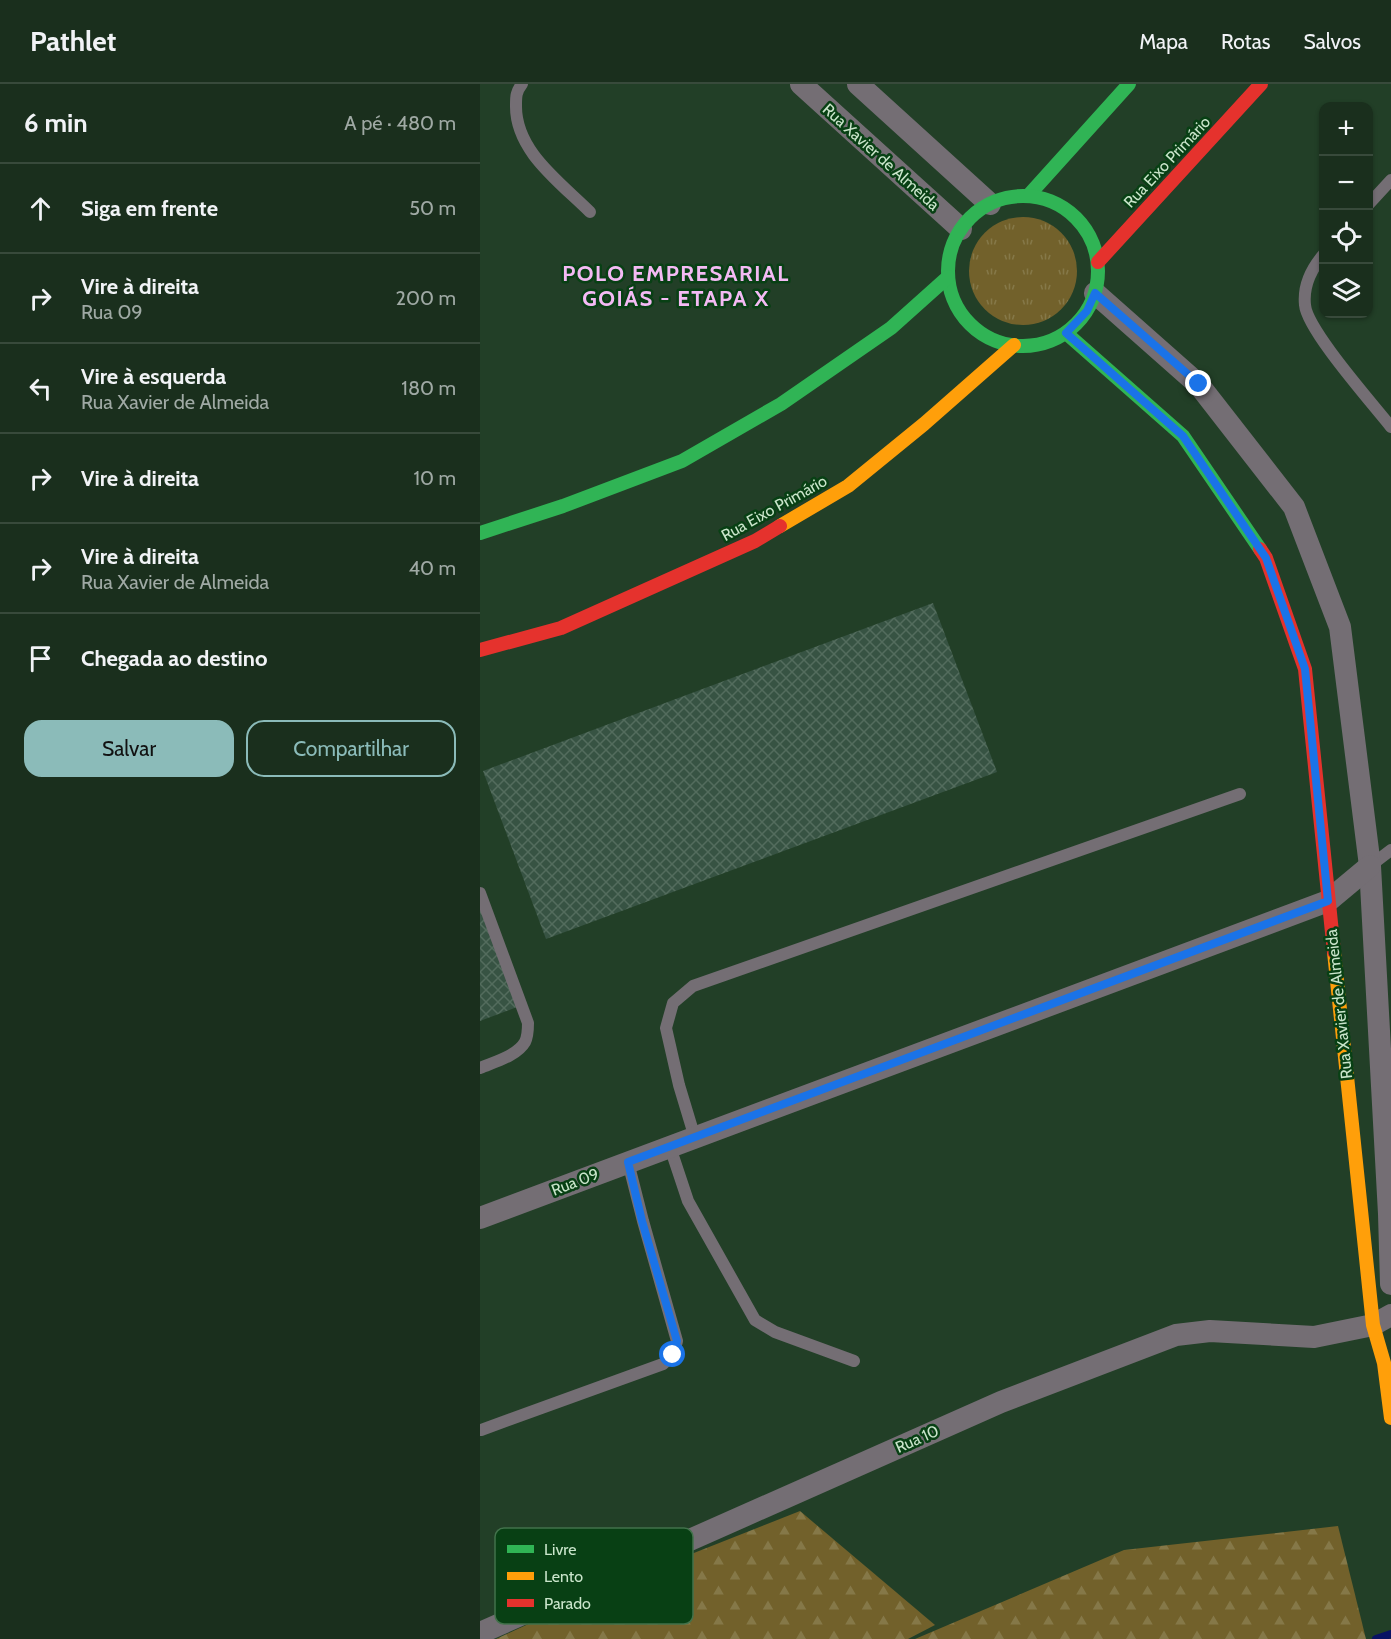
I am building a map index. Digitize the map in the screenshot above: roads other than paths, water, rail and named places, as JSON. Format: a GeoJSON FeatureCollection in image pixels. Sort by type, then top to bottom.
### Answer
{"type":"FeatureCollection","features":[{"type":"Feature","properties":{"kind":"street","name":"Rua Xavier de Almeida"},"geometry":{"type":"LineString","coordinates":[[801,84],[961,229]]}},
{"type":"Feature","properties":{"kind":"street"},"geometry":{"type":"LineString","coordinates":[[858,84],[990,204]]}},
{"type":"Feature","properties":{"kind":"street"},"geometry":{"type":"LineString","coordinates":[[1028,196],[1129,84]]}},
{"type":"Feature","properties":{"kind":"street","name":"Rua Eixo Primário"},"geometry":{"type":"LineString","coordinates":[[1098,262],[1261,84]]}},
{"type":"Feature","properties":{"kind":"street"},"geometry":{"type":"LineString","coordinates":[[1028,196],[1048,201],[1066,210],[1082,224],[1092,242],[1098,262],[1098,278],[1095,293],[1087,311],[1066,333],[1036,345],[1014,345],[989,338],[969,323],[954,302],[948,278],[950,252],[961,229],[974,214],[990,204],[1008,198],[1028,196]]}},
{"type":"Feature","properties":{"kind":"street"},"geometry":{"type":"LineString","coordinates":[[480,533],[562,506],[682,461],[790,398],[891,328],[948,278]]}},
{"type":"Feature","properties":{"kind":"street"},"geometry":{"type":"LineString","coordinates":[[1095,293],[1199,384],[1294,507],[1340,627],[1370,866],[1391,1284]]}},
{"type":"Feature","properties":{"kind":"street","name":"Rua Xavier de Almeida"},"geometry":{"type":"LineString","coordinates":[[1066,333],[1183,436],[1266,558],[1305,669],[1328,901],[1385,1320],[1384,1364],[1391,1418]]}},
{"type":"Feature","properties":{"kind":"street","name":"Rua Eixo Primário"},"geometry":{"type":"LineString","coordinates":[[480,650],[561,628],[755,541],[848,486],[924,424],[1014,345]]}},
{"type":"Feature","properties":{"kind":"street","name":"Rua 09"},"geometry":{"type":"LineString","coordinates":[[480,1218],[1328,901],[1370,866]]}},
{"type":"Feature","properties":{"kind":"street","name":"Rua 10"},"geometry":{"type":"LineString","coordinates":[[693,1539],[1001,1402],[1176,1335],[1210,1331],[1314,1336],[1385,1320]]}},
{"type":"Feature","properties":{"kind":"street","name":"Rua 10"},"geometry":{"type":"LineString","coordinates":[[480,1633],[500,1624]]}},
{"type":"Feature","properties":{"kind":"lane"},"geometry":{"type":"LineString","coordinates":[[522,84],[516,92],[516,122],[530,152],[590,212]]}},
{"type":"Feature","properties":{"kind":"lane"},"geometry":{"type":"LineString","coordinates":[[1373,200],[1391,180]]}},
{"type":"Feature","properties":{"kind":"lane"},"geometry":{"type":"LineString","coordinates":[[1319,259],[1314,265],[1305,288],[1305,308],[1319,336],[1391,427]]}},
{"type":"Feature","properties":{"kind":"lane"},"geometry":{"type":"LineString","coordinates":[[695,1137],[679,1085],[666,1028],[673,1003],[693,986],[1240,794]]}},
{"type":"Feature","properties":{"kind":"lane"},"geometry":{"type":"LineString","coordinates":[[1370,866],[1391,850]]}},
{"type":"Feature","properties":{"kind":"lane"},"geometry":{"type":"LineString","coordinates":[[480,893],[528,1023],[526,1040],[521,1047],[480,1068]]}},
{"type":"Feature","properties":{"kind":"lane"},"geometry":{"type":"LineString","coordinates":[[670,1147],[688,1201],[755,1320],[775,1332],[854,1361]]}},
{"type":"Feature","properties":{"kind":"lane"},"geometry":{"type":"LineString","coordinates":[[481,1430],[663,1364],[673,1355],[677,1341],[642,1221],[628,1162]]}},
{"type":"Feature","properties":{"kind":"waterway"},"geometry":{"type":"LineString","coordinates":[[1376,1639],[1391,1634]]}},
{"type":"Feature","properties":{"kind":"district","name":"POLO EMPRESARIAL GOIÁS - ETAPA X"},"geometry":{"type":"Point","coordinates":[676,286]}}]}
